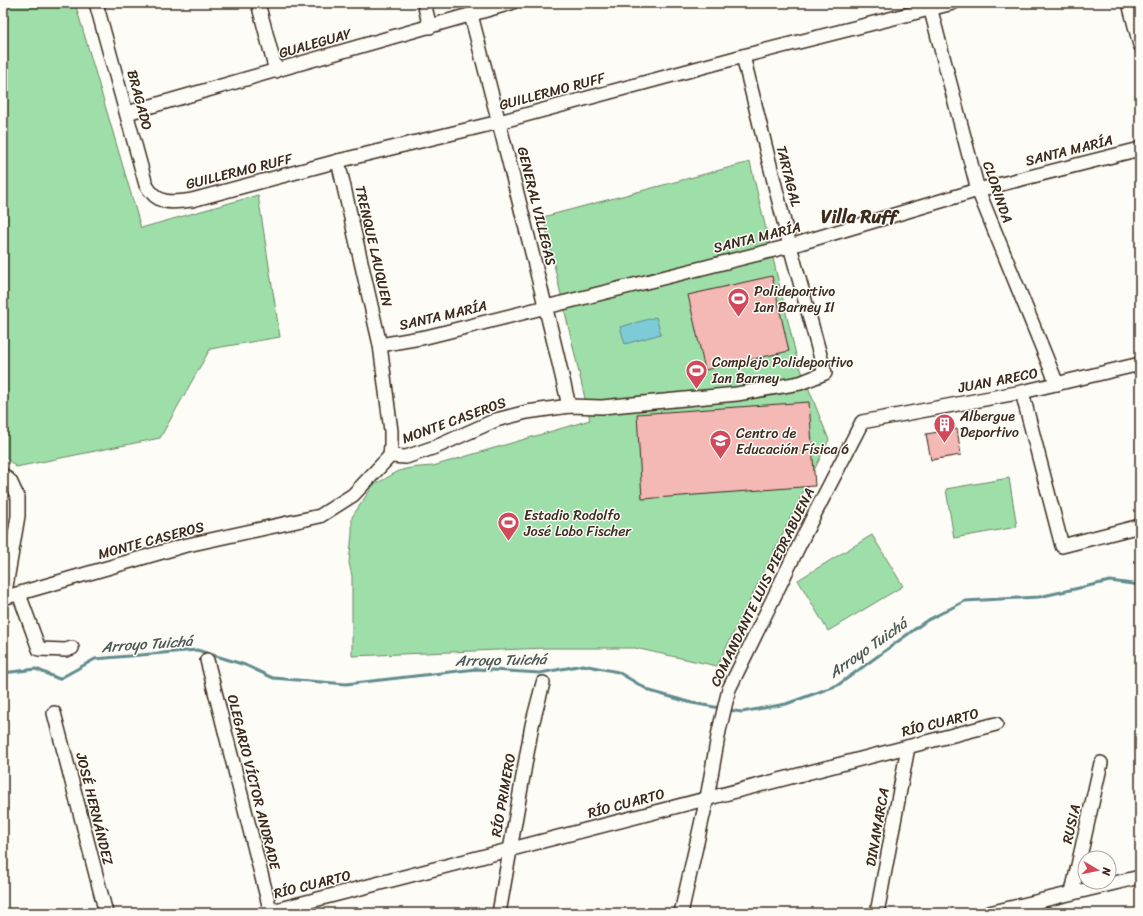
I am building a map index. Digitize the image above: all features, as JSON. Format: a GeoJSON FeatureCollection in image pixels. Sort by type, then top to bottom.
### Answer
{"type":"FeatureCollection","features":[{"type":"Feature","properties":{"kind":"street","name":"BRAGADO"},"geometry":{"type":"LineString","coordinates":[[96,3],[146,185],[151,194],[159,200]]}},
{"type":"Feature","properties":{"kind":"street"},"geometry":{"type":"LineString","coordinates":[[258,3],[276,71]]}},
{"type":"Feature","properties":{"kind":"street"},"geometry":{"type":"LineString","coordinates":[[424,3],[430,27]]}},
{"type":"Feature","properties":{"kind":"street","name":"GUALEGUAY"},"geometry":{"type":"LineString","coordinates":[[127,113],[511,3]]}},
{"type":"Feature","properties":{"kind":"street","name":"GUILLERMO RUFF"},"geometry":{"type":"LineString","coordinates":[[159,200],[175,203],[192,200],[338,161],[499,122],[930,6],[953,3]]}},
{"type":"Feature","properties":{"kind":"street"},"geometry":{"type":"LineString","coordinates":[[1129,3],[1140,45]]}},
{"type":"Feature","properties":{"kind":"street","name":"CLORINDA"},"geometry":{"type":"LineString","coordinates":[[930,6],[978,190],[1056,384]]}},
{"type":"Feature","properties":{"kind":"street","name":"GENERAL VILLEGAS"},"geometry":{"type":"LineString","coordinates":[[471,15],[546,306],[569,406]]}},
{"type":"Feature","properties":{"kind":"street","name":"TARTAGAL"},"geometry":{"type":"LineString","coordinates":[[743,56],[790,246],[824,373]]}},
{"type":"Feature","properties":{"kind":"street","name":"SANTA MARÍA"},"geometry":{"type":"LineString","coordinates":[[380,345],[426,337],[790,246],[978,190],[1140,149]]}},
{"type":"Feature","properties":{"kind":"street","name":"TRENQUE LAUQUEN"},"geometry":{"type":"LineString","coordinates":[[338,161],[380,345],[391,431],[390,456]]}},
{"type":"Feature","properties":{"kind":"street","name":"JUAN ARECO"},"geometry":{"type":"LineString","coordinates":[[862,422],[1022,392],[1140,364]]}},
{"type":"Feature","properties":{"kind":"street","name":"MONTE CASEROS"},"geometry":{"type":"LineString","coordinates":[[4,598],[183,546],[320,516],[352,494],[390,456],[406,457],[496,420],[527,412],[569,406],[602,407],[738,394],[800,383],[824,373]]}},
{"type":"Feature","properties":{"kind":"street"},"geometry":{"type":"LineString","coordinates":[[1022,392],[1062,546],[1140,526]]}},
{"type":"Feature","properties":{"kind":"street","name":"COMANDANTE LUIS PIEDRABUENA"},"geometry":{"type":"LineString","coordinates":[[681,913],[707,798],[719,731],[729,689],[810,521],[862,422]]}},
{"type":"Feature","properties":{"kind":"street"},"geometry":{"type":"LineString","coordinates":[[3,474],[10,482],[18,498],[18,516],[4,598]]}},
{"type":"Feature","properties":{"kind":"street"},"geometry":{"type":"LineString","coordinates":[[19,594],[39,649],[66,650],[72,648]]}},
{"type":"Feature","properties":{"kind":"street","name":"OLEGARIO VÍCTOR ANDRADE"},"geometry":{"type":"LineString","coordinates":[[207,660],[269,912]]}},
{"type":"Feature","properties":{"kind":"street","name":"RÍO PRIMERO"},"geometry":{"type":"LineString","coordinates":[[499,913],[532,725],[543,683]]}},
{"type":"Feature","properties":{"kind":"street","name":"JOSÉ HERNÁNDEZ"},"geometry":{"type":"LineString","coordinates":[[54,713],[106,913]]}},
{"type":"Feature","properties":{"kind":"street","name":"RÍO CUARTO"},"geometry":{"type":"LineString","coordinates":[[269,912],[996,724]]}},
{"type":"Feature","properties":{"kind":"street","name":"DINAMARCA"},"geometry":{"type":"LineString","coordinates":[[877,913],[908,747]]}},
{"type":"Feature","properties":{"kind":"street","name":"RUSIA"},"geometry":{"type":"LineString","coordinates":[[1072,892],[1101,763]]}},
{"type":"Feature","properties":{"kind":"street"},"geometry":{"type":"LineString","coordinates":[[990,913],[1072,892],[1140,877]]}},
{"type":"Feature","properties":{"kind":"green space"},"geometry":{"type":"Polygon","coordinates":[[[3,3],[75,3],[141,228],[258,195],[280,337],[210,349],[160,438],[16,467],[3,455],[3,3]]]}},
{"type":"Feature","properties":{"kind":"green space","name":"Complejo Polideportivo Ian Barney"},"geometry":{"type":"Polygon","coordinates":[[[750,162],[797,359],[829,440],[717,666],[635,648],[547,648],[352,656],[352,576],[349,563],[352,517],[374,484],[401,470],[433,466],[590,420],[543,217],[750,162]]]}},
{"type":"Feature","properties":{"kind":"green space"},"geometry":{"type":"Polygon","coordinates":[[[1009,478],[1017,527],[954,538],[946,489],[1009,478]]]}},
{"type":"Feature","properties":{"kind":"green space"},"geometry":{"type":"Polygon","coordinates":[[[872,535],[903,586],[828,631],[798,580],[872,535]]]}},
{"type":"Feature","properties":{"kind":"water"},"geometry":{"type":"Polygon","coordinates":[[[656,317],[661,334],[625,344],[620,327],[656,317]]]}},
{"type":"Feature","properties":{"kind":"building","name":"Polideportivo Ian Barney II"},"geometry":{"type":"Polygon","coordinates":[[[772,276],[789,351],[705,370],[688,295],[772,276]]]}},
{"type":"Feature","properties":{"kind":"building"},"geometry":{"type":"Polygon","coordinates":[[[809,402],[815,486],[642,499],[637,414],[809,402]]]}},
{"type":"Feature","properties":{"kind":"building","name":"Albergue Deportivo"},"geometry":{"type":"Polygon","coordinates":[[[957,429],[961,455],[931,460],[926,434],[957,429]]]}},
{"type":"Feature","properties":{"kind":"waterway","name":"Arroyo Tuichá"},"geometry":{"type":"LineString","coordinates":[[728,710],[742,712],[786,704],[838,685],[926,621],[965,601],[1039,597],[1110,581],[1140,585]]}},
{"type":"Feature","properties":{"kind":"waterway","name":"Arroyo Tuichá"},"geometry":{"type":"LineString","coordinates":[[3,673],[36,669],[59,679],[95,659],[197,650],[245,665],[273,678],[346,684],[476,669],[540,673],[583,665],[618,672],[650,691],[692,703],[720,708]]}},
{"type":"Feature","properties":{"kind":"place","name":"Polideportivo Ian Barney II"},"geometry":{"type":"Point","coordinates":[738,318]}},
{"type":"Feature","properties":{"kind":"place","name":"Complejo Polideportivo Ian Barney"},"geometry":{"type":"Point","coordinates":[696,390]}},
{"type":"Feature","properties":{"kind":"place","name":"Albergue Deportivo"},"geometry":{"type":"Point","coordinates":[944,444]}},
{"type":"Feature","properties":{"kind":"place","name":"Centro de Educación Física 6"},"geometry":{"type":"Point","coordinates":[721,460]}},
{"type":"Feature","properties":{"kind":"place","name":"Estadio Rodolfo José Lobo Fischer"},"geometry":{"type":"Point","coordinates":[509,542]}},
{"type":"Feature","properties":{"kind":"district","name":"Villa Ruff"},"geometry":{"type":"Point","coordinates":[859,217]}}]}
